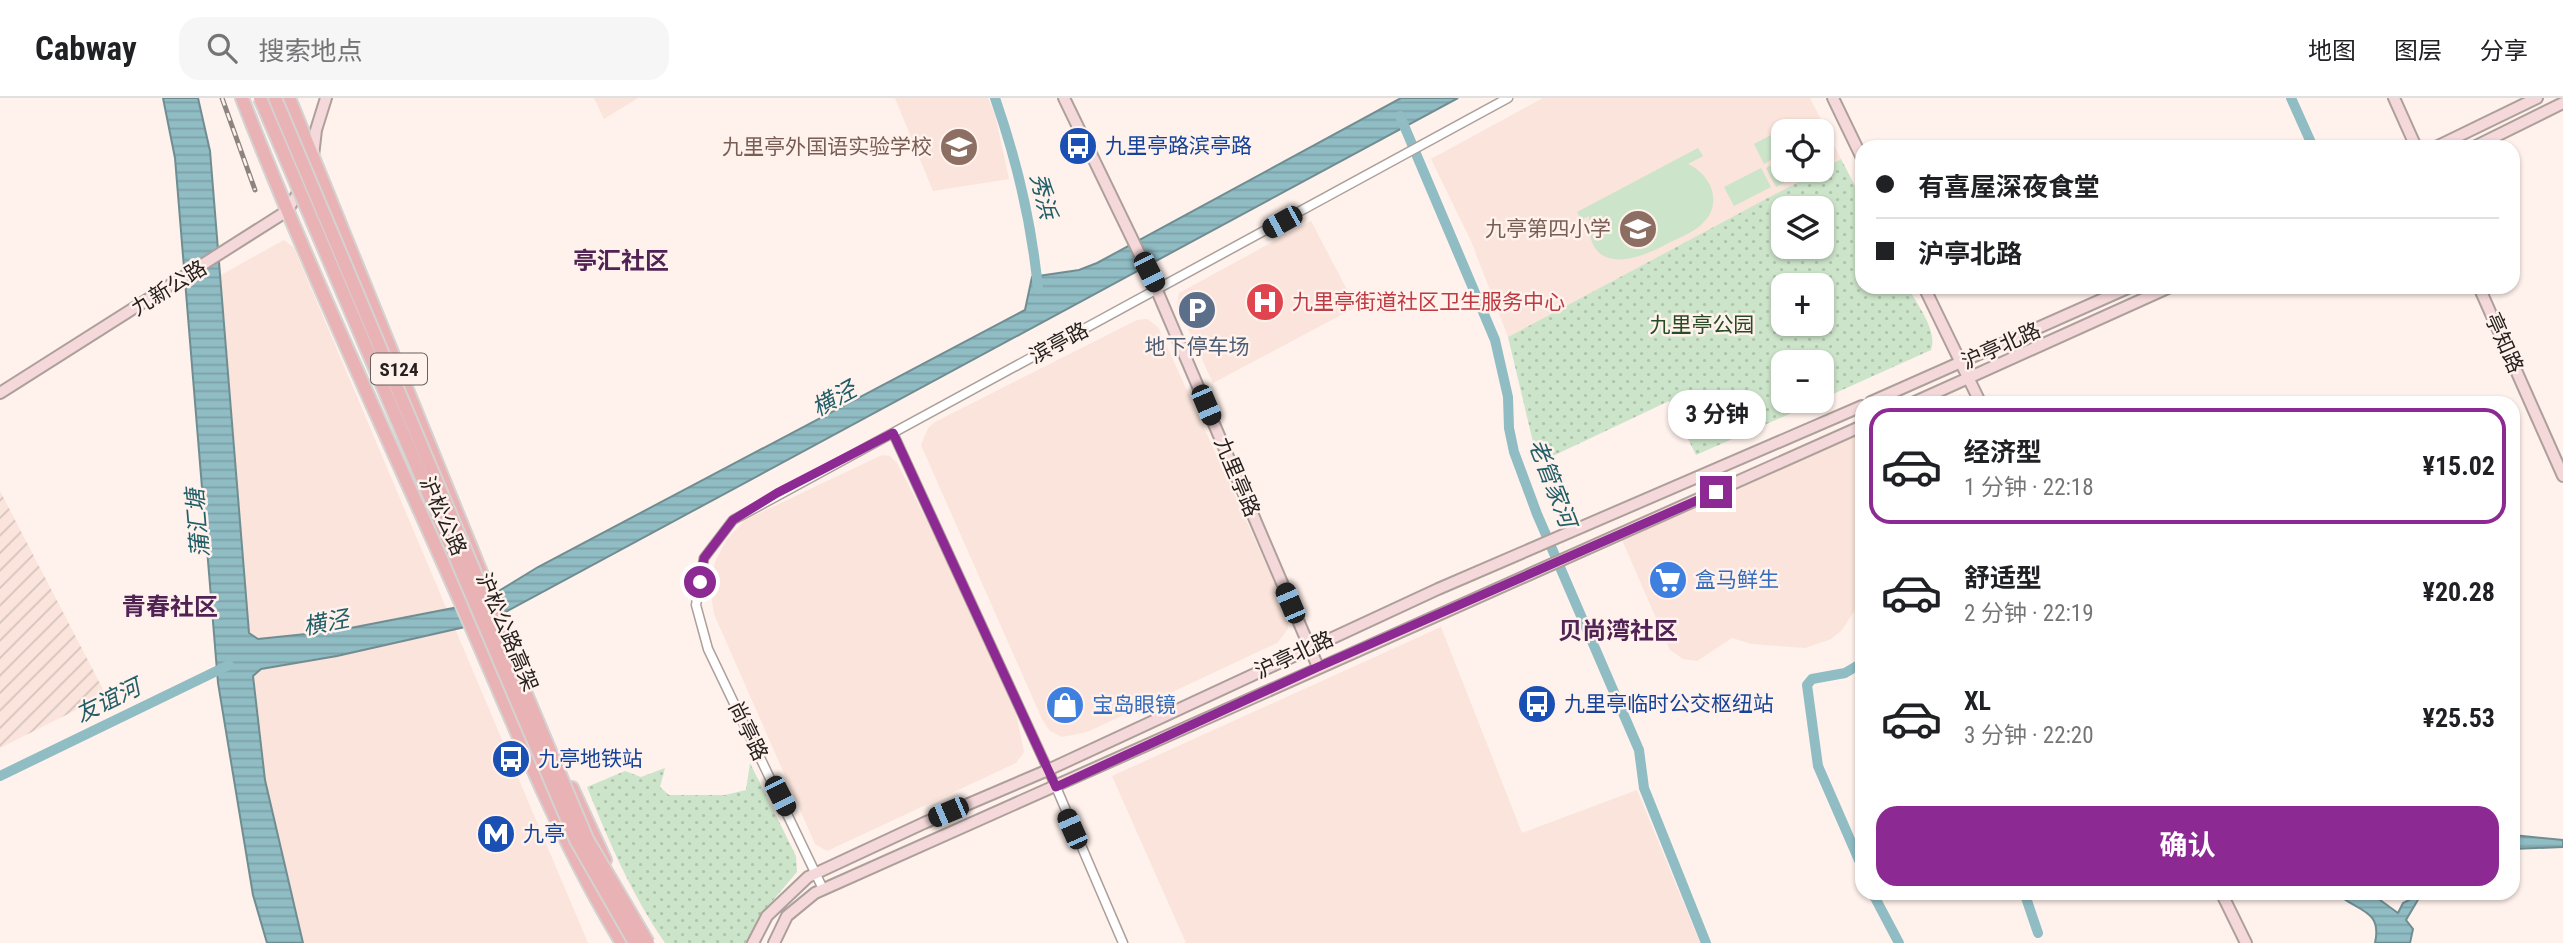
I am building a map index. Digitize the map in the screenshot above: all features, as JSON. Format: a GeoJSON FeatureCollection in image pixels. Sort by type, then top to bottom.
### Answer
{"type":"FeatureCollection","features":[{"type":"Feature","properties":{"kind":"main road","name":"沪松公路"},"geometry":{"type":"LineString","coordinates":[[242,98],[288,211],[520,741],[588,885],[622,943]]}},
{"type":"Feature","properties":{"kind":"main road","name":"沪松公路高架"},"geometry":{"type":"LineString","coordinates":[[260,98],[576,840],[635,943]]}},
{"type":"Feature","properties":{"kind":"main road","name":"沪松公路高架"},"geometry":{"type":"LineString","coordinates":[[275,98],[587,839],[650,943]]}},
{"type":"Feature","properties":{"kind":"main road","name":"沪松公路"},"geometry":{"type":"LineString","coordinates":[[289,98],[485,579],[499,622],[614,879],[650,943]]}},
{"type":"Feature","properties":{"kind":"street","name":"九新公路"},"geometry":{"type":"LineString","coordinates":[[0,393],[220,257],[288,211],[302,187],[313,158],[316,130],[326,98]]}},
{"type":"Feature","properties":{"kind":"street","name":"九里亭路"},"geometry":{"type":"LineString","coordinates":[[1064,98],[1149,272],[1318,667]]}},
{"type":"Feature","properties":{"kind":"street","name":"滨亭路"},"geometry":{"type":"LineString","coordinates":[[708,649],[696,605],[704,558],[733,520],[777,493],[893,433],[1508,98]]}},
{"type":"Feature","properties":{"kind":"street"},"geometry":{"type":"LineString","coordinates":[[1833,98],[1855,144]]}},
{"type":"Feature","properties":{"kind":"street"},"geometry":{"type":"LineString","coordinates":[[2394,98],[2413,140]]}},
{"type":"Feature","properties":{"kind":"street"},"geometry":{"type":"LineString","coordinates":[[2450,140],[2537,98]]}},
{"type":"Feature","properties":{"kind":"street"},"geometry":{"type":"LineString","coordinates":[[2488,140],[2563,103]]}},
{"type":"Feature","properties":{"kind":"street"},"geometry":{"type":"LineString","coordinates":[[1927,294],[1977,396]]}},
{"type":"Feature","properties":{"kind":"street","name":"沪亭北路"},"geometry":{"type":"LineString","coordinates":[[1885,396],[2115,294]]}},
{"type":"Feature","properties":{"kind":"street","name":"沪亭北路"},"geometry":{"type":"LineString","coordinates":[[1929,396],[2155,294]]}},
{"type":"Feature","properties":{"kind":"street","name":"亭知路"},"geometry":{"type":"LineString","coordinates":[[2482,294],[2563,476]]}},
{"type":"Feature","properties":{"kind":"street","name":"沪亭北路"},"geometry":{"type":"LineString","coordinates":[[753,943],[767,916],[808,877],[1535,547],[1855,409]]}},
{"type":"Feature","properties":{"kind":"street","name":"沪亭北路"},"geometry":{"type":"LineString","coordinates":[[774,943],[787,916],[823,889],[1855,429]]}},
{"type":"Feature","properties":{"kind":"street"},"geometry":{"type":"LineString","coordinates":[[893,433],[1056,787],[1123,943]]}},
{"type":"Feature","properties":{"kind":"street","name":"尚亭路"},"geometry":{"type":"LineString","coordinates":[[708,649],[823,889]]}},
{"type":"Feature","properties":{"kind":"street"},"geometry":{"type":"LineString","coordinates":[[2225,900],[2246,943]]}},
{"type":"Feature","properties":{"kind":"shaded area"},"geometry":{"type":"Polygon","coordinates":[[[594,98],[638,98],[604,119],[594,98]]]}},
{"type":"Feature","properties":{"kind":"shaded area","name":"九里亭外国语实验学校"},"geometry":{"type":"Polygon","coordinates":[[[895,98],[988,98],[995,115],[1009,179],[933,191],[895,98]]]}},
{"type":"Feature","properties":{"kind":"shaded area","name":"九亭第四小学"},"geometry":{"type":"Polygon","coordinates":[[[1543,98],[1810,98],[1821,119],[1771,119],[1771,182],[1799,182],[1508,337],[1471,241],[1431,159],[1543,98]]]}},
{"type":"Feature","properties":{"kind":"shaded area","name":"九亭第四小学"},"geometry":{"type":"Polygon","coordinates":[[[1834,145],[1841,159],[1834,163],[1834,145]]]}},
{"type":"Feature","properties":{"kind":"shaded area","name":"九里亭街道社区卫生服务中心"},"geometry":{"type":"Polygon","coordinates":[[[1311,221],[1356,307],[1213,383],[1177,305],[1179,293],[1311,221]]]}},
{"type":"Feature","properties":{"kind":"shaded area"},"geometry":{"type":"Polygon","coordinates":[[[284,240],[294,248],[588,943],[303,943],[265,780],[249,633],[221,275],[284,240]]]}},
{"type":"Feature","properties":{"kind":"shaded area"},"geometry":{"type":"Polygon","coordinates":[[[1147,319],[1158,327],[1287,610],[1288,629],[1277,643],[1087,732],[1062,737],[1050,731],[1042,719],[921,445],[928,428],[935,422],[1137,320],[1147,319]]]}},
{"type":"Feature","properties":{"kind":"shaded area"},"geometry":{"type":"Polygon","coordinates":[[[1855,436],[1855,610],[1842,630],[1831,639],[1805,648],[1752,644],[1732,638],[1697,661],[1683,659],[1670,650],[1622,540],[1855,436]]]}},
{"type":"Feature","properties":{"kind":"shaded area"},"geometry":{"type":"Polygon","coordinates":[[[882,455],[890,456],[897,463],[1009,680],[1024,752],[1016,763],[827,851],[815,844],[714,614],[710,588],[715,562],[727,539],[745,520],[882,455]]]}},
{"type":"Feature","properties":{"kind":"shaded area"},"geometry":{"type":"Polygon","coordinates":[[[0,491],[106,695],[0,748],[0,491]]]}},
{"type":"Feature","properties":{"kind":"shaded area"},"geometry":{"type":"Polygon","coordinates":[[[1441,627],[1522,833],[1637,790],[1700,943],[1186,943],[1112,776],[1441,627]]]}},
{"type":"Feature","properties":{"kind":"green space"},"geometry":{"type":"Polygon","coordinates":[[[1771,135],[1771,160],[1764,164],[1754,144],[1771,135]]]}},
{"type":"Feature","properties":{"kind":"green space"},"geometry":{"type":"Polygon","coordinates":[[[1698,148],[1703,156],[1688,164],[1709,183],[1713,200],[1712,209],[1701,225],[1688,234],[1636,257],[1612,259],[1602,255],[1594,247],[1589,216],[1581,220],[1577,212],[1698,148]]]}},
{"type":"Feature","properties":{"kind":"green space","name":"九里亭公园"},"geometry":{"type":"Polygon","coordinates":[[[1841,159],[1855,186],[1855,294],[1912,294],[1932,334],[1931,350],[1834,394],[1834,350],[1771,350],[1771,413],[1792,413],[1696,455],[1669,401],[1538,463],[1508,337],[1771,196],[1771,259],[1834,259],[1834,196],[1772,196],[1798,182],[1834,182],[1834,163],[1841,159]]]}},
{"type":"Feature","properties":{"kind":"green space"},"geometry":{"type":"Polygon","coordinates":[[[1771,165],[1771,178],[1766,168],[1771,165]]]}},
{"type":"Feature","properties":{"kind":"green space"},"geometry":{"type":"Polygon","coordinates":[[[1761,168],[1771,187],[1734,206],[1724,187],[1761,168]]]}},
{"type":"Feature","properties":{"kind":"green space"},"geometry":{"type":"Polygon","coordinates":[[[750,763],[796,856],[797,872],[763,912],[746,943],[665,943],[622,867],[587,787],[625,771],[641,777],[665,768],[660,787],[669,795],[725,795],[746,790],[750,763]]]}},
{"type":"Feature","properties":{"kind":"water"},"geometry":{"type":"Polygon","coordinates":[[[163,98],[198,98],[210,151],[249,633],[258,639],[335,631],[479,603],[538,567],[1025,310],[1032,277],[1079,270],[1097,263],[1401,98],[1458,98],[487,622],[337,656],[261,669],[253,676],[265,780],[303,943],[267,943],[253,895],[218,683],[175,158],[163,98]]]}},
{"type":"Feature","properties":{"kind":"water"},"geometry":{"type":"Polygon","coordinates":[[[2520,836],[2563,840],[2563,847],[2520,849],[2520,836]]]}},
{"type":"Feature","properties":{"kind":"water"},"geometry":{"type":"Polygon","coordinates":[[[2346,900],[2380,900],[2398,913],[2403,903],[2418,900],[2406,920],[2413,929],[2410,943],[2375,943],[2375,923],[2365,912],[2346,900]]]}},
{"type":"Feature","properties":{"kind":"waterway","name":"秀浜"},"geometry":{"type":"LineString","coordinates":[[995,98],[1022,192],[1038,289]]}},
{"type":"Feature","properties":{"kind":"waterway"},"geometry":{"type":"LineString","coordinates":[[2291,98],[2310,140]]}},
{"type":"Feature","properties":{"kind":"waterway","name":"老管家河"},"geometry":{"type":"LineString","coordinates":[[1400,116],[1495,340],[1508,397],[1509,428],[1514,452],[1537,514],[1639,750],[1644,788],[1706,943]]}},
{"type":"Feature","properties":{"kind":"waterway","name":"友谊河"},"geometry":{"type":"LineString","coordinates":[[0,776],[229,665]]}},
{"type":"Feature","properties":{"kind":"waterway"},"geometry":{"type":"LineString","coordinates":[[1855,667],[1845,673],[1812,679],[1807,685],[1818,766],[1855,851]]}},
{"type":"Feature","properties":{"kind":"waterway"},"geometry":{"type":"LineString","coordinates":[[1876,900],[1899,943]]}},
{"type":"Feature","properties":{"kind":"waterway"},"geometry":{"type":"LineString","coordinates":[[2027,900],[2038,933]]}},
{"type":"Feature","properties":{"kind":"railway"},"geometry":{"type":"LineString","coordinates":[[222,98],[255,190]]}},
{"type":"Feature","properties":{"kind":"place","name":"九里亭路滨亭路"},"geometry":{"type":"Point","coordinates":[1078,146]}},
{"type":"Feature","properties":{"kind":"place","name":"九里亭外国语实验学校"},"geometry":{"type":"Point","coordinates":[959,147]}},
{"type":"Feature","properties":{"kind":"place","name":"九亭第四小学"},"geometry":{"type":"Point","coordinates":[1638,229]}},
{"type":"Feature","properties":{"kind":"place","name":"九里亭街道社区卫生服务中心"},"geometry":{"type":"Point","coordinates":[1265,302]}},
{"type":"Feature","properties":{"kind":"place","name":"地下停车场"},"geometry":{"type":"Point","coordinates":[1197,310]}},
{"type":"Feature","properties":{"kind":"place","name":"盒马鲜生"},"geometry":{"type":"Point","coordinates":[1668,580]}},
{"type":"Feature","properties":{"kind":"place","name":"九里亭临时公交枢纽站"},"geometry":{"type":"Point","coordinates":[1537,704]}},
{"type":"Feature","properties":{"kind":"place","name":"宝岛眼镜"},"geometry":{"type":"Point","coordinates":[1065,705]}},
{"type":"Feature","properties":{"kind":"place","name":"九亭地铁站"},"geometry":{"type":"Point","coordinates":[511,759]}},
{"type":"Feature","properties":{"kind":"place","name":"九亭"},"geometry":{"type":"Point","coordinates":[496,834]}},
{"type":"Feature","properties":{"kind":"district","name":"亭汇社区"},"geometry":{"type":"Point","coordinates":[621,261]}},
{"type":"Feature","properties":{"kind":"district","name":"青春社区"},"geometry":{"type":"Point","coordinates":[170,607]}},
{"type":"Feature","properties":{"kind":"district","name":"贝尚湾社区"},"geometry":{"type":"Point","coordinates":[1618,631]}},
{"type":"Feature","properties":{"kind":"route"},"geometry":{"type":"LineString","coordinates":[[700,582],[704,558],[733,520],[777,493],[893,433],[1056,787],[1318,667],[1716,492]]}},
{"type":"Feature","properties":{"kind":"water label","name":"横泾"},"geometry":{"type":"Point","coordinates":[834,399]}},
{"type":"Feature","properties":{"kind":"water label","name":"蒲汇塘"},"geometry":{"type":"Point","coordinates":[198,523]}},
{"type":"Feature","properties":{"kind":"water label","name":"横泾"},"geometry":{"type":"Point","coordinates":[326,623]}}]}
